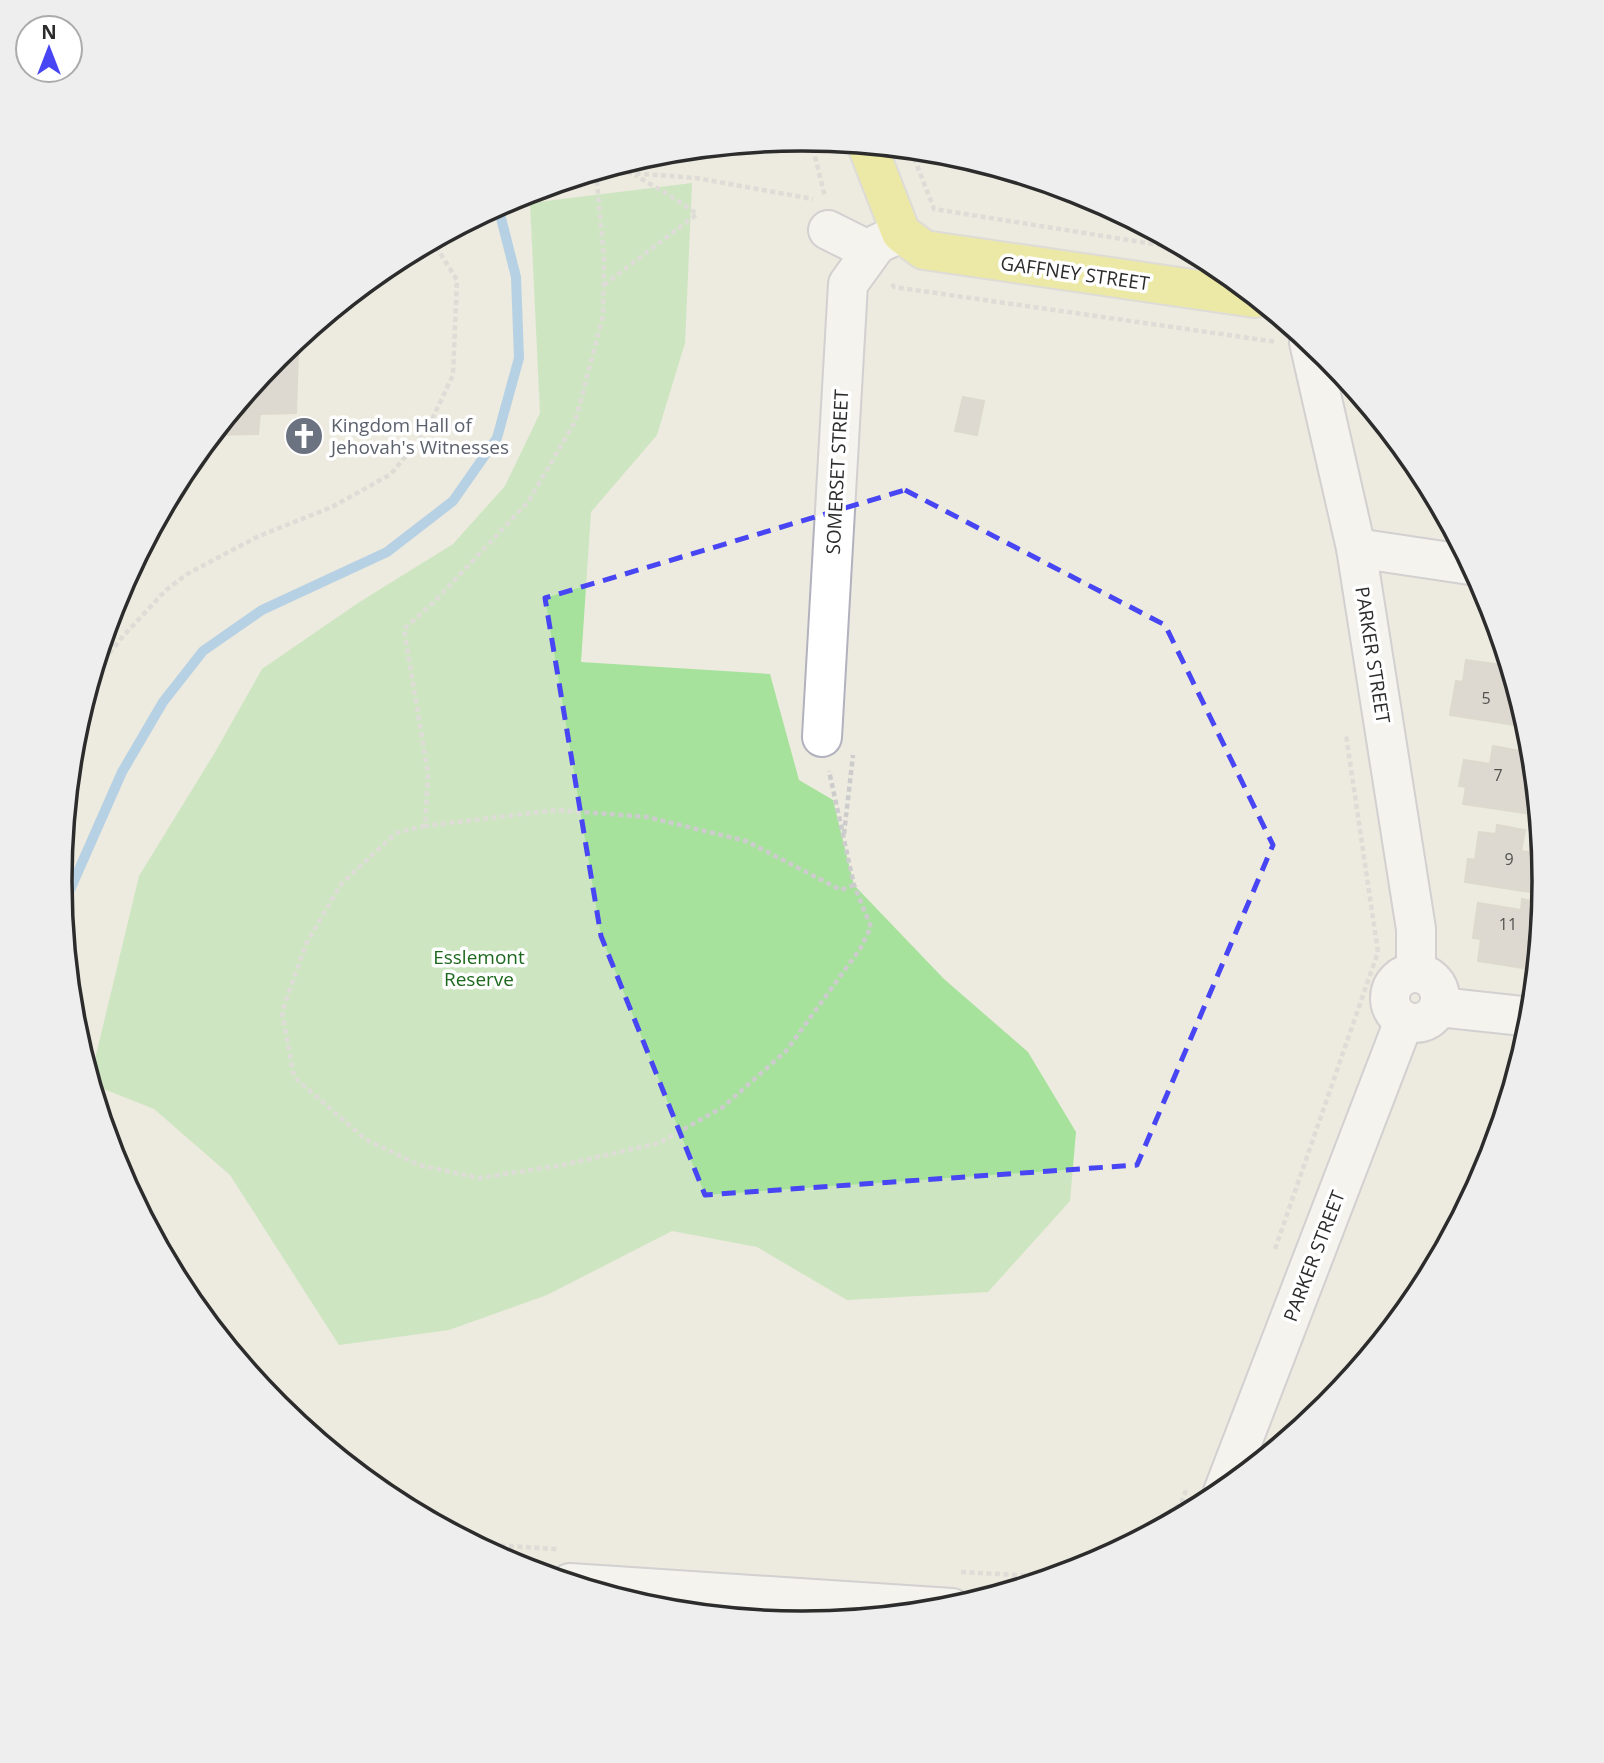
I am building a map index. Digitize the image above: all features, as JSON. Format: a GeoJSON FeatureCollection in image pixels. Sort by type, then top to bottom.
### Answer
{"type":"FeatureCollection","features":[{"type":"Feature","properties":{"kind":"main road"},"geometry":{"type":"LineString","coordinates":[[869,155],[886,242]]}},
{"type":"Feature","properties":{"kind":"main road","name":"GAFFNEY STREET"},"geometry":{"type":"LineString","coordinates":[[886,242],[935,252],[1238,296]]}},
{"type":"Feature","properties":{"kind":"street"},"geometry":{"type":"LineString","coordinates":[[827,216],[886,242]]}},
{"type":"Feature","properties":{"kind":"street","name":"SOMERSET STREET"},"geometry":{"type":"LineString","coordinates":[[822,737],[848,284],[886,242]]}},
{"type":"Feature","properties":{"kind":"street","name":"PARKER STREET"},"geometry":{"type":"LineString","coordinates":[[1313,360],[1356,548],[1416,929],[1416,972]]}},
{"type":"Feature","properties":{"kind":"street"},"geometry":{"type":"LineString","coordinates":[[1356,548],[1459,563]]}},
{"type":"Feature","properties":{"kind":"street"},"geometry":{"type":"LineString","coordinates":[[1416,972],[1431,978],[1436,984],[1440,991],[1439,1007],[1435,1014],[1421,1022],[1404,1021],[1392,1008],[1390,992],[1400,978],[1416,972]]}},
{"type":"Feature","properties":{"kind":"street"},"geometry":{"type":"LineString","coordinates":[[1439,1007],[1519,1016]]}},
{"type":"Feature","properties":{"kind":"street","name":"PARKER STREET"},"geometry":{"type":"LineString","coordinates":[[1207,1485],[1404,1021]]}},
{"type":"Feature","properties":{"kind":"street"},"geometry":{"type":"LineString","coordinates":[[608,1585],[904,1605]]}},
{"type":"Feature","properties":{"kind":"path"},"geometry":{"type":"LineString","coordinates":[[631,173],[696,178],[827,216],[813,151]]}},
{"type":"Feature","properties":{"kind":"path"},"geometry":{"type":"LineString","coordinates":[[915,160],[934,209],[1159,245]]}},
{"type":"Feature","properties":{"kind":"path"},"geometry":{"type":"LineString","coordinates":[[603,285],[697,214],[631,173]]}},
{"type":"Feature","properties":{"kind":"path"},"geometry":{"type":"LineString","coordinates":[[425,826],[428,774],[404,629],[433,603],[527,502],[575,422],[603,316],[604,258],[597,181]]}},
{"type":"Feature","properties":{"kind":"path"},"geometry":{"type":"LineString","coordinates":[[886,242],[894,287],[1293,342]]}},
{"type":"Feature","properties":{"kind":"path"},"geometry":{"type":"LineString","coordinates":[[109,654],[166,590],[187,574],[259,536],[332,507],[391,474],[427,430],[453,375],[457,280],[437,249]]}},
{"type":"Feature","properties":{"kind":"path"},"geometry":{"type":"LineString","coordinates":[[1275,1251],[1378,952],[1345,728]]}},
{"type":"Feature","properties":{"kind":"path"},"geometry":{"type":"LineString","coordinates":[[822,737],[854,885],[871,927],[860,949],[786,1052],[723,1107],[659,1143],[563,1165],[479,1178],[419,1165],[365,1139],[294,1077],[282,1012],[306,944],[341,884],[396,833],[425,826],[557,810],[647,817],[746,841],[841,890],[854,885]]}},
{"type":"Feature","properties":{"kind":"path"},"geometry":{"type":"LineString","coordinates":[[1167,1514],[1207,1485]]}},
{"type":"Feature","properties":{"kind":"highlighted area"},"geometry":{"type":"Polygon","coordinates":[[[905,490],[1165,625],[1273,845],[1137,1165],[705,1195],[601,936],[545,598],[905,490]]]}},
{"type":"Feature","properties":{"kind":"green space","name":"Esslemont Reserve"},"geometry":{"type":"Polygon","coordinates":[[[692,183],[685,343],[657,435],[591,512],[581,662],[770,674],[799,780],[833,800],[854,885],[944,979],[1028,1052],[1076,1132],[1070,1201],[988,1292],[847,1300],[757,1247],[672,1231],[547,1295],[449,1330],[339,1345],[230,1175],[154,1109],[102,1089],[95,1061],[139,876],[214,754],[262,669],[358,603],[453,544],[505,486],[540,413],[530,204],[692,183]]]}},
{"type":"Feature","properties":{"kind":"building"},"geometry":{"type":"Polygon","coordinates":[[[298,354],[296,413],[260,414],[258,434],[225,435],[253,400],[298,354]]]}},
{"type":"Feature","properties":{"kind":"building"},"geometry":{"type":"Polygon","coordinates":[[[963,397],[984,401],[977,435],[955,431],[963,397]]]}},
{"type":"Feature","properties":{"kind":"building"},"geometry":{"type":"Polygon","coordinates":[[[1466,660],[1498,665],[1515,725],[1450,715],[1456,681],[1463,682],[1466,660]]]}},
{"type":"Feature","properties":{"kind":"building"},"geometry":{"type":"Polygon","coordinates":[[[1493,746],[1520,751],[1529,814],[1463,804],[1466,787],[1459,786],[1464,760],[1490,764],[1493,746]]]}},
{"type":"Feature","properties":{"kind":"building"},"geometry":{"type":"Polygon","coordinates":[[[1497,825],[1525,830],[1521,851],[1531,852],[1532,892],[1465,882],[1468,859],[1475,860],[1479,832],[1496,834],[1497,825]]]}},
{"type":"Feature","properties":{"kind":"building"},"geometry":{"type":"Polygon","coordinates":[[[1522,899],[1532,901],[1527,969],[1478,961],[1481,939],[1473,938],[1478,903],[1521,910],[1522,899]]]}},
{"type":"Feature","properties":{"kind":"waterway"},"geometry":{"type":"LineString","coordinates":[[72,885],[122,772],[163,702],[203,651],[262,610],[387,552],[453,501],[497,438],[519,358],[516,277],[501,217]]}},
{"type":"Feature","properties":{"kind":"place","name":"Kingdom Hall of Jehovah's Witnesses"},"geometry":{"type":"Point","coordinates":[304,436]}}]}
